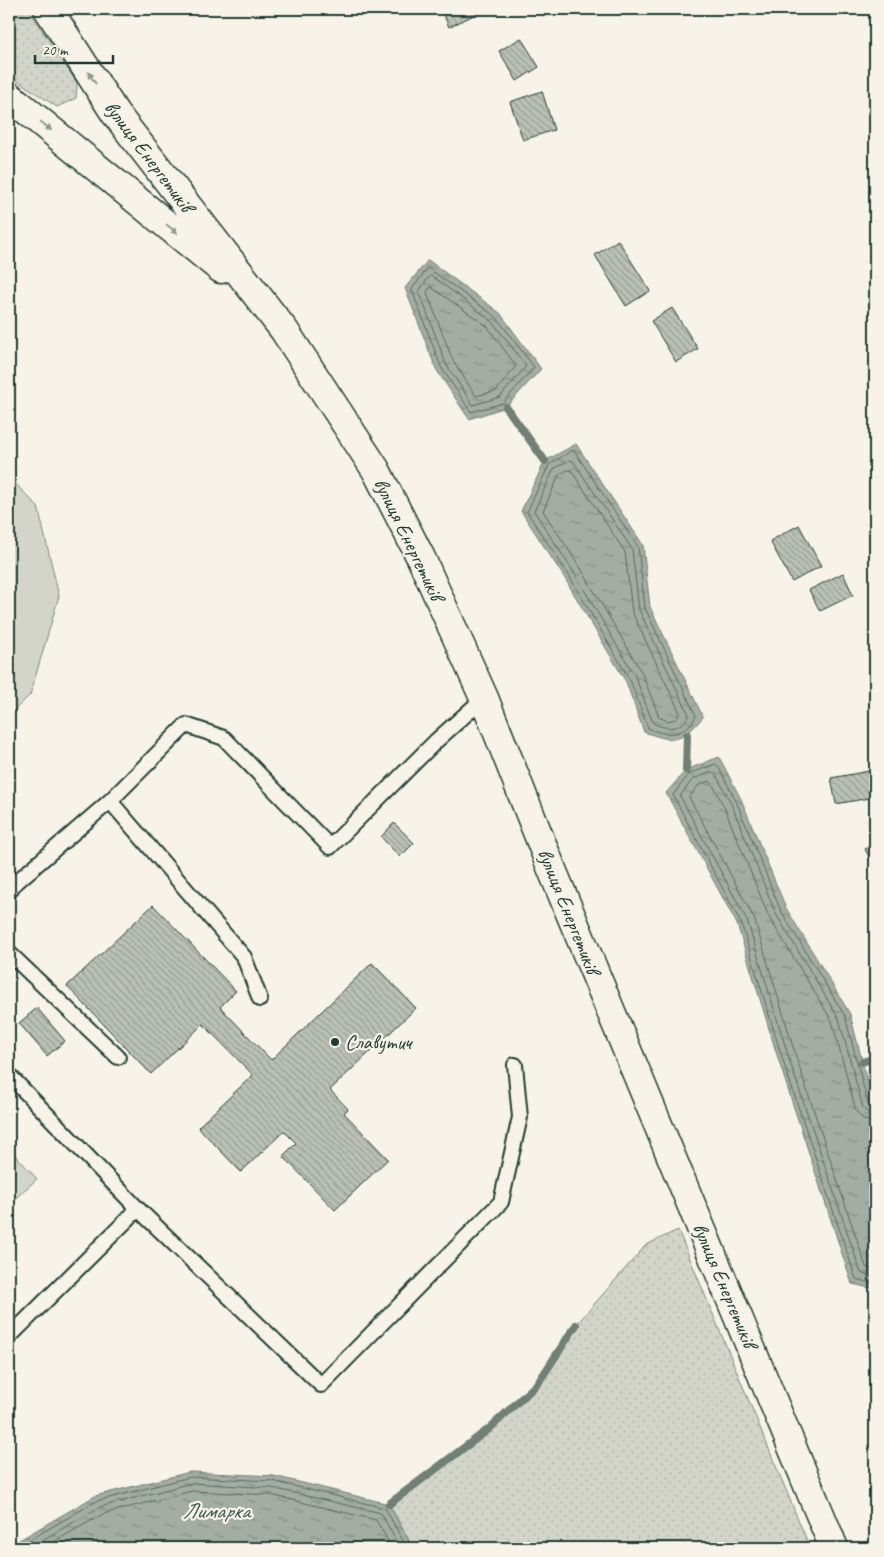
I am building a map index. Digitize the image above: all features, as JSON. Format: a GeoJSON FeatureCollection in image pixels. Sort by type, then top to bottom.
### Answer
{"type":"FeatureCollection","features":[{"type":"Feature","properties":{"kind":"main road","name":"вулиця Енергетиків"},"geometry":{"type":"LineString","coordinates":[[48,9],[115,113],[257,299],[284,330],[376,470],[420,558],[484,698],[556,881],[834,1548]]}},
{"type":"Feature","properties":{"kind":"main road","name":"вулиця Енергетиків"},"geometry":{"type":"LineString","coordinates":[[9,96],[257,299]]}},
{"type":"Feature","properties":{"kind":"lane"},"geometry":{"type":"LineString","coordinates":[[9,892],[13,885],[110,801],[186,725],[224,738],[330,847],[436,741],[484,698]]}},
{"type":"Feature","properties":{"kind":"lane"},"geometry":{"type":"LineString","coordinates":[[110,801],[244,957],[260,999]]}},
{"type":"Feature","properties":{"kind":"lane"},"geometry":{"type":"LineString","coordinates":[[9,953],[118,1057]]}},
{"type":"Feature","properties":{"kind":"lane"},"geometry":{"type":"LineString","coordinates":[[9,1075],[138,1209],[321,1385],[501,1202],[520,1117],[515,1065]]}},
{"type":"Feature","properties":{"kind":"lane"},"geometry":{"type":"LineString","coordinates":[[9,1337],[138,1209]]}},
{"type":"Feature","properties":{"kind":"shaded area"},"geometry":{"type":"Polygon","coordinates":[[[9,9],[28,9],[77,83],[76,98],[57,107],[9,75],[9,9]]]}},
{"type":"Feature","properties":{"kind":"shaded area"},"geometry":{"type":"Polygon","coordinates":[[[9,477],[38,507],[59,596],[30,695],[9,715],[9,477]]]}},
{"type":"Feature","properties":{"kind":"shaded area"},"geometry":{"type":"Polygon","coordinates":[[[9,1148],[37,1179],[9,1204],[9,1148]]]}},
{"type":"Feature","properties":{"kind":"shaded area"},"geometry":{"type":"Polygon","coordinates":[[[678,1230],[810,1548],[413,1548],[389,1504],[489,1429],[538,1383],[576,1325],[646,1245],[678,1230]]]}},
{"type":"Feature","properties":{"kind":"water"},"geometry":{"type":"Polygon","coordinates":[[[428,260],[500,313],[541,369],[506,407],[469,419],[436,369],[405,288],[428,260]]]}},
{"type":"Feature","properties":{"kind":"water"},"geometry":{"type":"Polygon","coordinates":[[[576,444],[643,545],[650,607],[703,717],[683,736],[671,739],[644,732],[626,682],[564,577],[521,511],[545,461],[576,444]]]}},
{"type":"Feature","properties":{"kind":"water"},"geometry":{"type":"Polygon","coordinates":[[[719,757],[741,799],[786,908],[850,1014],[875,1111],[875,1289],[852,1284],[781,1068],[737,924],[666,793],[686,770],[719,757]]]}},
{"type":"Feature","properties":{"kind":"water","name":"Лимарка"},"geometry":{"type":"Polygon","coordinates":[[[190,1472],[274,1476],[389,1504],[413,1548],[9,1548],[9,1546],[95,1496],[190,1472]]]}},
{"type":"Feature","properties":{"kind":"building"},"geometry":{"type":"Polygon","coordinates":[[[448,9],[471,9],[474,15],[449,27],[442,11],[448,9]]]}},
{"type":"Feature","properties":{"kind":"building"},"geometry":{"type":"Polygon","coordinates":[[[521,38],[539,67],[517,81],[499,51],[521,38]]]}},
{"type":"Feature","properties":{"kind":"building"},"geometry":{"type":"Polygon","coordinates":[[[542,91],[554,130],[523,140],[510,102],[542,91]]]}},
{"type":"Feature","properties":{"kind":"building"},"geometry":{"type":"Polygon","coordinates":[[[618,240],[650,291],[626,306],[595,255],[618,240]]]}},
{"type":"Feature","properties":{"kind":"building"},"geometry":{"type":"Polygon","coordinates":[[[672,308],[698,349],[676,362],[651,321],[672,308]]]}},
{"type":"Feature","properties":{"kind":"building"},"geometry":{"type":"Polygon","coordinates":[[[799,525],[821,566],[792,582],[770,541],[799,525]]]}},
{"type":"Feature","properties":{"kind":"building"},"geometry":{"type":"Polygon","coordinates":[[[843,573],[853,595],[820,611],[809,590],[843,573]]]}},
{"type":"Feature","properties":{"kind":"building"},"geometry":{"type":"Polygon","coordinates":[[[875,770],[875,797],[836,804],[831,778],[875,770]]]}},
{"type":"Feature","properties":{"kind":"building"},"geometry":{"type":"Polygon","coordinates":[[[394,823],[414,843],[400,857],[381,837],[394,823]]]}},
{"type":"Feature","properties":{"kind":"building"},"geometry":{"type":"Polygon","coordinates":[[[875,844],[875,868],[865,849],[875,844]]]}},
{"type":"Feature","properties":{"kind":"building","name":"Славутич"},"geometry":{"type":"Polygon","coordinates":[[[153,905],[236,991],[220,1007],[271,1060],[372,963],[416,1008],[330,1090],[348,1109],[344,1113],[388,1159],[335,1210],[283,1156],[296,1143],[284,1131],[241,1172],[198,1127],[253,1075],[203,1024],[151,1074],[67,986],[153,905]]]}},
{"type":"Feature","properties":{"kind":"building"},"geometry":{"type":"Polygon","coordinates":[[[37,1008],[65,1041],[47,1056],[19,1023],[37,1008]]]}},
{"type":"Feature","properties":{"kind":"waterway"},"geometry":{"type":"LineString","coordinates":[[506,407],[545,461]]}},
{"type":"Feature","properties":{"kind":"waterway"},"geometry":{"type":"LineString","coordinates":[[686,770],[687,735]]}},
{"type":"Feature","properties":{"kind":"waterway"},"geometry":{"type":"LineString","coordinates":[[862,1062],[875,1058]]}},
{"type":"Feature","properties":{"kind":"waterway"},"geometry":{"type":"LineString","coordinates":[[389,1504],[489,1429],[538,1383],[576,1325]]}},
{"type":"Feature","properties":{"kind":"place","name":"Славутич"},"geometry":{"type":"Point","coordinates":[335,1042]}}]}
